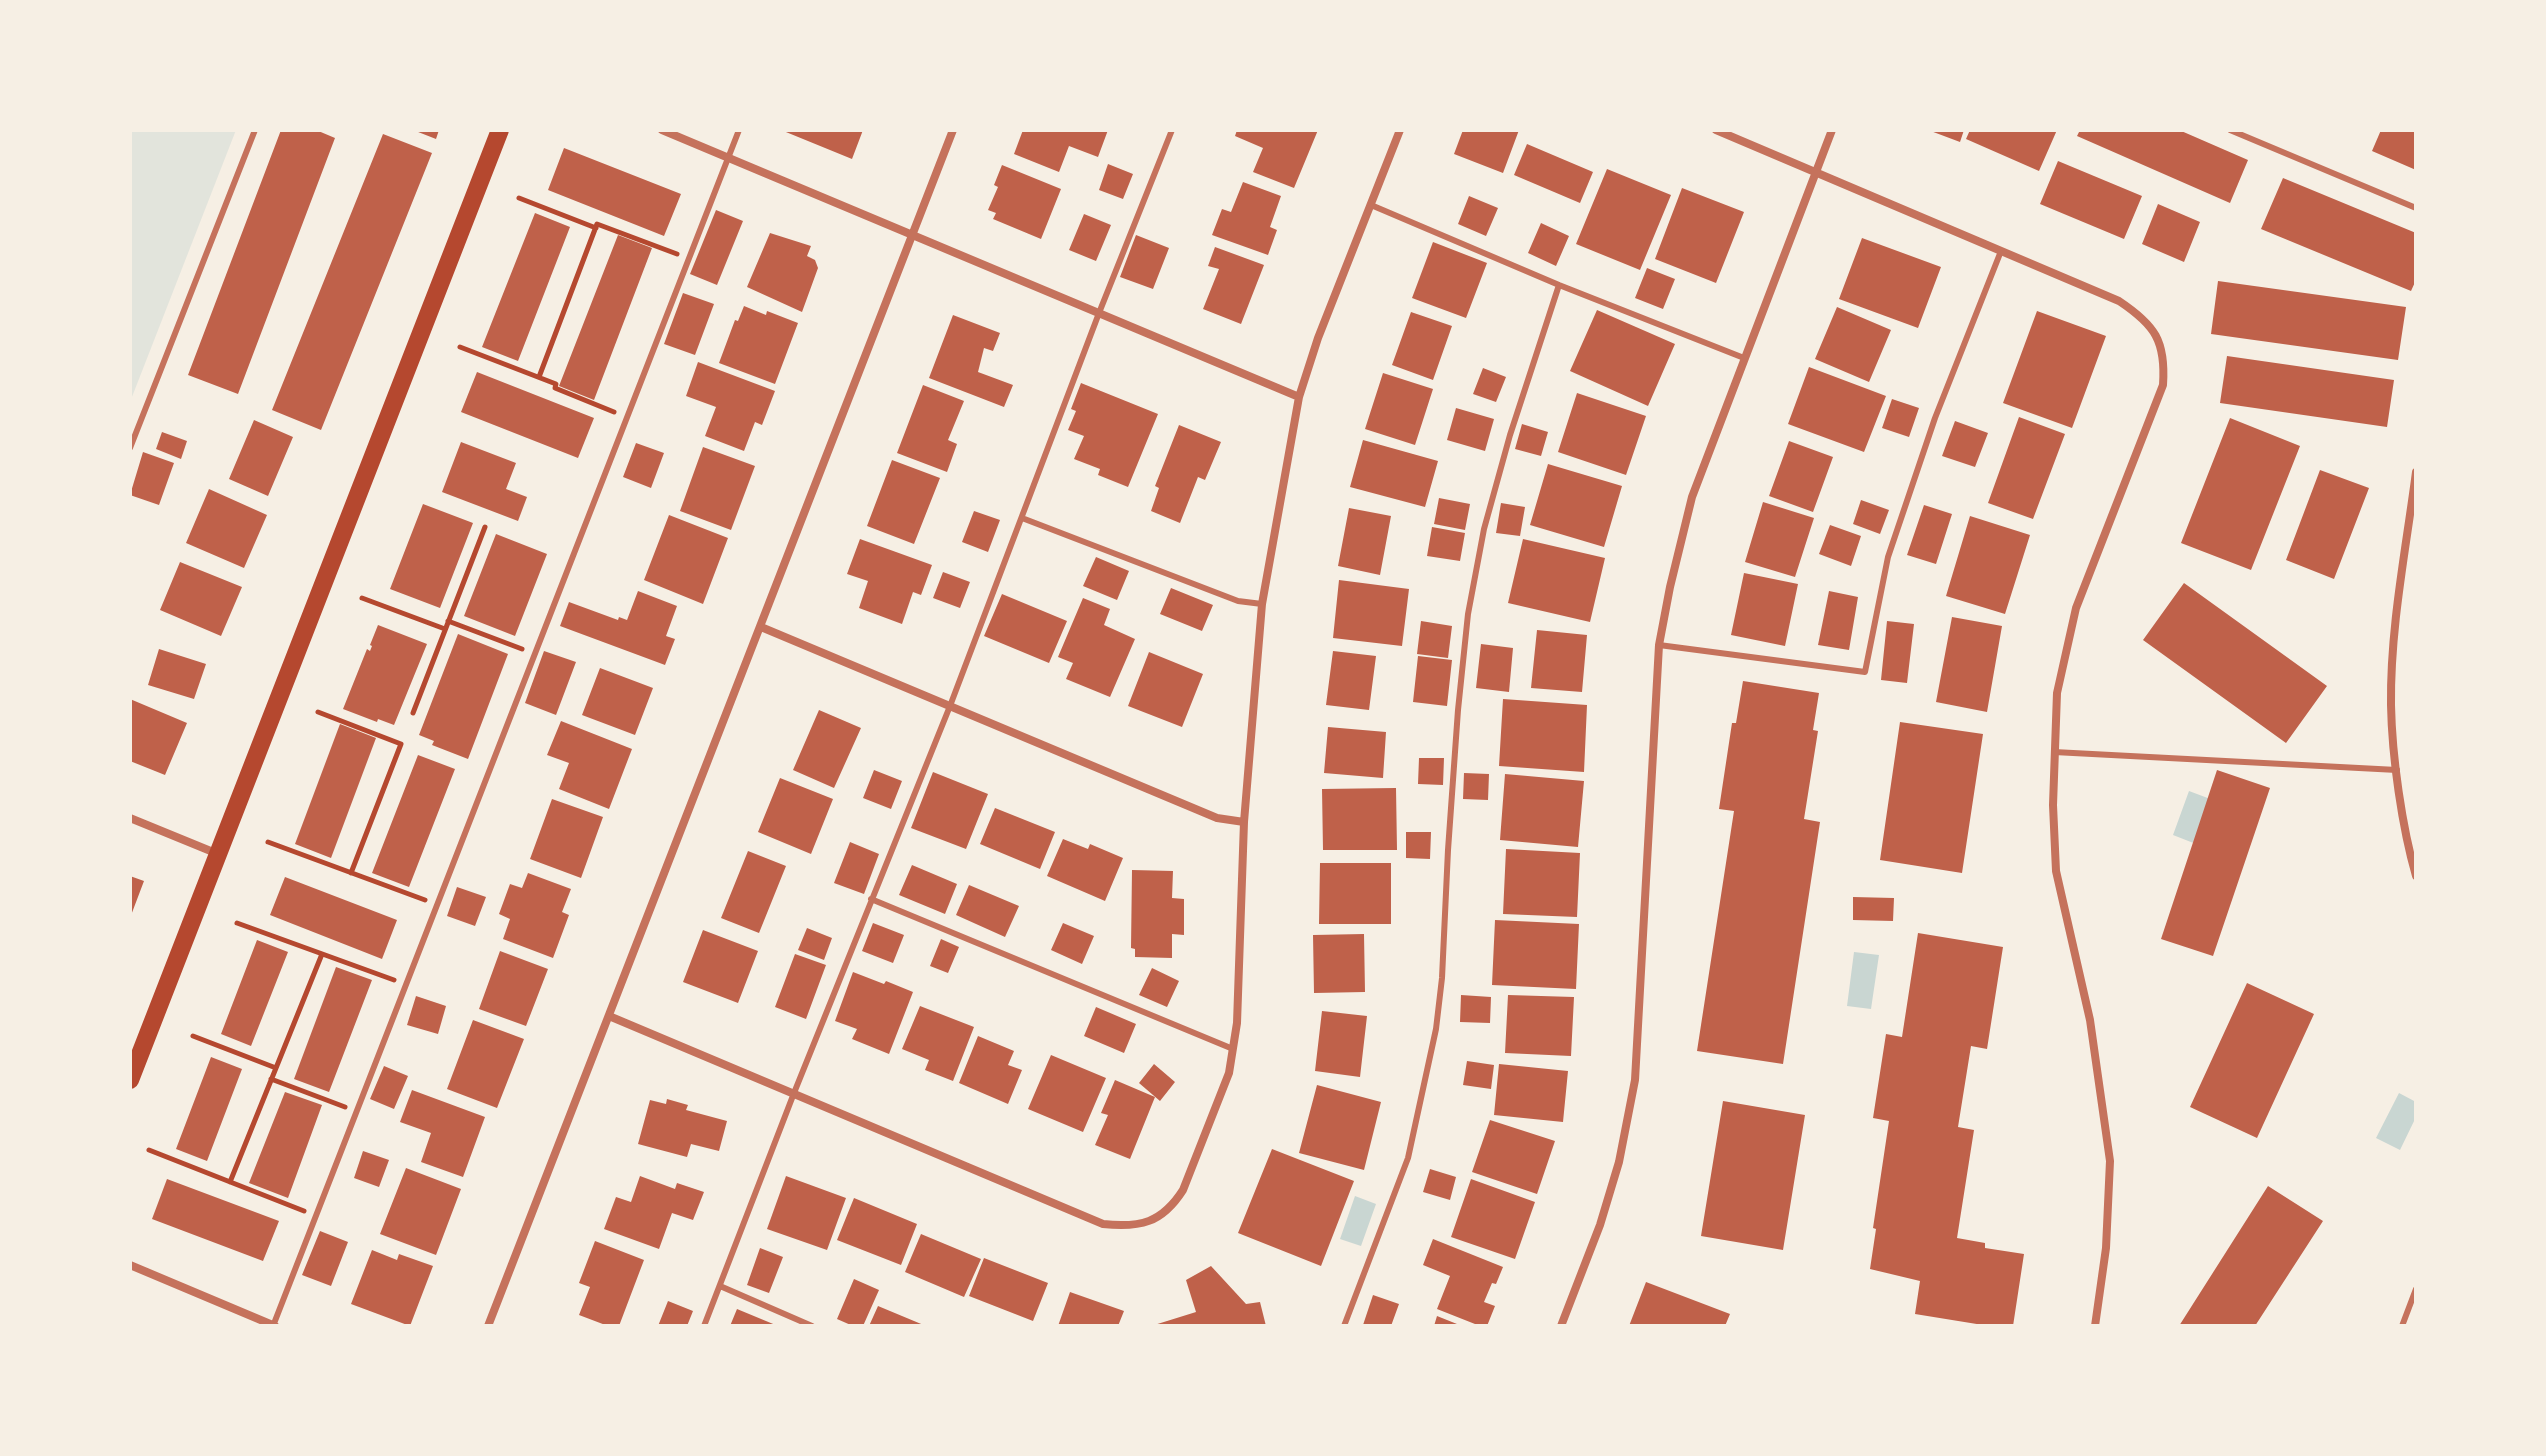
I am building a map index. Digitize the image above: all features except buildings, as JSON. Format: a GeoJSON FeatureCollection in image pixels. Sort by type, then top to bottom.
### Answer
{"type":"FeatureCollection","features":[{"type":"Feature","properties":{"kind":"main road"},"geometry":{"type":"LineString","coordinates":[[130,1080],[500,130]]}},
{"type":"Feature","properties":{"kind":"street"},"geometry":{"type":"LineString","coordinates":[[662,130],[1299,397]]}},
{"type":"Feature","properties":{"kind":"street"},"geometry":{"type":"LineString","coordinates":[[488,1326],[953,130]]}},
{"type":"Feature","properties":{"kind":"street"},"geometry":{"type":"LineString","coordinates":[[609,1016],[1103,1224],[1130,1227],[1154,1220],[1173,1206],[1183,1190],[1229,1073],[1233,1049],[1237,1023],[1244,822],[1262,604],[1299,397],[1318,338],[1400,130]]}},
{"type":"Feature","properties":{"kind":"street"},"geometry":{"type":"LineString","coordinates":[[1716,130],[2119,301],[2143,317],[2165,356],[2163,385],[2076,608],[2057,693],[2053,805],[2056,871],[2090,1020],[2110,1161],[2106,1248],[2095,1326]]}},
{"type":"Feature","properties":{"kind":"street"},"geometry":{"type":"LineString","coordinates":[[1561,1326],[1616,1175],[1635,1080],[1659,645],[1670,587],[1692,497],[1832,130]]}},
{"type":"Feature","properties":{"kind":"street"},"geometry":{"type":"LineString","coordinates":[[2416,472],[2394,644],[2391,706],[2397,770],[2416,876]]}},
{"type":"Feature","properties":{"kind":"street"},"geometry":{"type":"LineString","coordinates":[[761,627],[1217,818],[1244,822]]}},
{"type":"Feature","properties":{"kind":"street"},"geometry":{"type":"LineString","coordinates":[[130,818],[218,854]]}},
{"type":"Feature","properties":{"kind":"street"},"geometry":{"type":"LineString","coordinates":[[130,1265],[274,1326]]}},
{"type":"Feature","properties":{"kind":"lane"},"geometry":{"type":"LineString","coordinates":[[130,448],[255,130]]}},
{"type":"Feature","properties":{"kind":"lane"},"geometry":{"type":"LineString","coordinates":[[274,1326],[533,653],[739,130]]}},
{"type":"Feature","properties":{"kind":"lane"},"geometry":{"type":"LineString","coordinates":[[704,1326],[950,706],[1172,130]]}},
{"type":"Feature","properties":{"kind":"lane"},"geometry":{"type":"LineString","coordinates":[[2230,130],[2416,208]]}},
{"type":"Feature","properties":{"kind":"lane"},"geometry":{"type":"LineString","coordinates":[[1371,205],[1559,285],[1744,358]]}},
{"type":"Feature","properties":{"kind":"lane"},"geometry":{"type":"LineString","coordinates":[[1659,645],[1865,672],[1888,557],[1935,418],[2001,251]]}},
{"type":"Feature","properties":{"kind":"lane"},"geometry":{"type":"LineString","coordinates":[[1344,1326],[1408,1158],[1422,1097],[1436,1029],[1442,978],[1448,850],[1468,614],[1484,529],[1506,448],[1559,285]]}},
{"type":"Feature","properties":{"kind":"lane"},"geometry":{"type":"LineString","coordinates":[[1022,518],[1238,601],[1262,604]]}},
{"type":"Feature","properties":{"kind":"lane"},"geometry":{"type":"LineString","coordinates":[[2054,752],[2397,770]]}},
{"type":"Feature","properties":{"kind":"lane"},"geometry":{"type":"LineString","coordinates":[[871,899],[1233,1049]]}},
{"type":"Feature","properties":{"kind":"lane"},"geometry":{"type":"LineString","coordinates":[[720,1286],[812,1326]]}},
{"type":"Feature","properties":{"kind":"lane"},"geometry":{"type":"LineString","coordinates":[[2402,1326],[2416,1289]]}},
{"type":"Feature","properties":{"kind":"path"},"geometry":{"type":"LineString","coordinates":[[519,198],[596,228]]}},
{"type":"Feature","properties":{"kind":"path"},"geometry":{"type":"LineString","coordinates":[[539,377],[597,224],[689,258]]}},
{"type":"Feature","properties":{"kind":"path"},"geometry":{"type":"LineString","coordinates":[[460,347],[556,384],[555,388],[626,417]]}},
{"type":"Feature","properties":{"kind":"path"},"geometry":{"type":"LineString","coordinates":[[413,713],[485,527]]}},
{"type":"Feature","properties":{"kind":"path"},"geometry":{"type":"LineString","coordinates":[[362,598],[445,629]]}},
{"type":"Feature","properties":{"kind":"path"},"geometry":{"type":"LineString","coordinates":[[448,621],[533,653]]}},
{"type":"Feature","properties":{"kind":"path"},"geometry":{"type":"LineString","coordinates":[[318,712],[401,744],[351,873]]}},
{"type":"Feature","properties":{"kind":"path"},"geometry":{"type":"LineString","coordinates":[[268,842],[437,905]]}},
{"type":"Feature","properties":{"kind":"path"},"geometry":{"type":"LineString","coordinates":[[237,923],[406,985]]}},
{"type":"Feature","properties":{"kind":"path"},"geometry":{"type":"LineString","coordinates":[[230,1182],[322,954]]}},
{"type":"Feature","properties":{"kind":"path"},"geometry":{"type":"LineString","coordinates":[[193,1036],[276,1068]]}},
{"type":"Feature","properties":{"kind":"path"},"geometry":{"type":"LineString","coordinates":[[271,1079],[356,1112]]}},
{"type":"Feature","properties":{"kind":"path"},"geometry":{"type":"LineString","coordinates":[[149,1150],[316,1216]]}},
{"type":"Feature","properties":{"kind":"shaded area"},"geometry":{"type":"Polygon","coordinates":[[[130,130],[236,130],[130,402],[130,130]]]}},
{"type":"Feature","properties":{"kind":"shaded area"},"geometry":{"type":"Polygon","coordinates":[[[2189,791],[2213,800],[2196,844],[2173,835],[2189,791]]]}},
{"type":"Feature","properties":{"kind":"shaded area"},"geometry":{"type":"Polygon","coordinates":[[[1854,952],[1879,955],[1871,1009],[1847,1006],[1854,952]]]}},
{"type":"Feature","properties":{"kind":"shaded area"},"geometry":{"type":"Polygon","coordinates":[[[2399,1093],[2416,1102],[2416,1117],[2400,1150],[2376,1138],[2399,1093]]]}},
{"type":"Feature","properties":{"kind":"shaded area"},"geometry":{"type":"Polygon","coordinates":[[[1355,1196],[1376,1204],[1361,1246],[1340,1239],[1355,1196]]]}}]}
